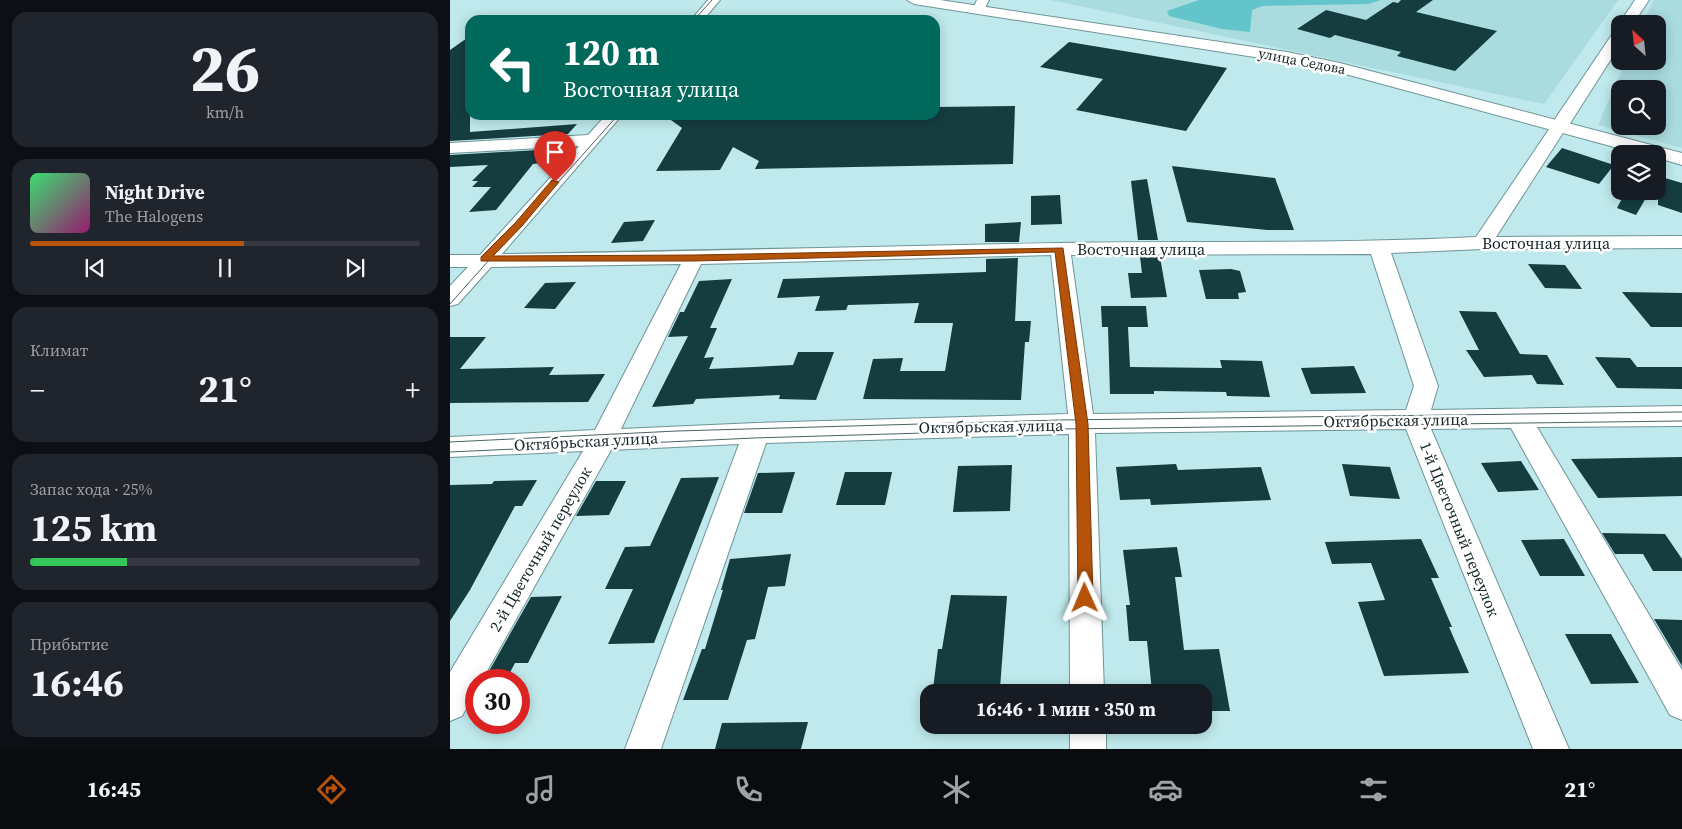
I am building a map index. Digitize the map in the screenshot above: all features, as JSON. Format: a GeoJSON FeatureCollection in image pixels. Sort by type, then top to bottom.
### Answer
{"type":"FeatureCollection","features":[{"type":"Feature","properties":{"kind":"main road","name":"улица Седова"},"geometry":{"type":"LineString","coordinates":[[914,0],[981,5],[1305,60],[1682,159]]}},
{"type":"Feature","properties":{"kind":"main road"},"geometry":{"type":"LineString","coordinates":[[1632,15],[1642,0]]}},
{"type":"Feature","properties":{"kind":"main road"},"geometry":{"type":"LineString","coordinates":[[1560,126],[1611,47]]}},
{"type":"Feature","properties":{"kind":"street"},"geometry":{"type":"LineString","coordinates":[[701,15],[714,0]]}},
{"type":"Feature","properties":{"kind":"street"},"geometry":{"type":"LineString","coordinates":[[450,299],[519,224],[609,120]]}},
{"type":"Feature","properties":{"kind":"street"},"geometry":{"type":"LineString","coordinates":[[1482,243],[1560,126]]}},
{"type":"Feature","properties":{"kind":"street"},"geometry":{"type":"LineString","coordinates":[[450,148],[591,140]]}},
{"type":"Feature","properties":{"kind":"street","name":"Восточная улица"},"geometry":{"type":"LineString","coordinates":[[450,261],[1060,250],[1380,248],[1482,243],[1682,242]]}},
{"type":"Feature","properties":{"kind":"street","name":"1-й Цветочный переулок"},"geometry":{"type":"LineString","coordinates":[[1380,248],[1426,386],[1416,421],[1551,749]]}},
{"type":"Feature","properties":{"kind":"street"},"geometry":{"type":"LineString","coordinates":[[1060,250],[1082,424],[1087,684]]}},
{"type":"Feature","properties":{"kind":"street","name":"2-й Цветочный переулок"},"geometry":{"type":"LineString","coordinates":[[450,704],[603,441],[694,258]]}},
{"type":"Feature","properties":{"kind":"street","name":"Октябрьская улица"},"geometry":{"type":"LineString","coordinates":[[450,447],[756,432],[1082,424],[1682,416]]}},
{"type":"Feature","properties":{"kind":"street"},"geometry":{"type":"LineString","coordinates":[[1518,418],[1682,703]]}},
{"type":"Feature","properties":{"kind":"street"},"geometry":{"type":"LineString","coordinates":[[643,749],[756,432]]}},
{"type":"Feature","properties":{"kind":"street"},"geometry":{"type":"LineString","coordinates":[[1088,734],[1088,749]]}},
{"type":"Feature","properties":{"kind":"shaded area"},"geometry":{"type":"Polygon","coordinates":[[[1051,0],[1618,0],[1544,104],[1051,0]]]}},
{"type":"Feature","properties":{"kind":"shaded area"},"geometry":{"type":"Polygon","coordinates":[[[1199,0],[1381,0],[1368,4],[1262,6],[1252,10],[1250,32],[1222,29],[1169,16],[1167,11],[1199,0]]]}},
{"type":"Feature","properties":{"kind":"shaded area"},"geometry":{"type":"Polygon","coordinates":[[[1653,0],[1682,0],[1682,148],[1635,135],[1666,135],[1666,80],[1618,80],[1622,70],[1666,70],[1666,15],[1647,15],[1653,0]]]}},
{"type":"Feature","properties":{"kind":"shaded area"},"geometry":{"type":"Polygon","coordinates":[[[1611,95],[1611,129],[1598,125],[1611,95]]]}},
{"type":"Feature","properties":{"kind":"building"},"geometry":{"type":"Polygon","coordinates":[[[1401,0],[1433,0],[1416,12],[1497,31],[1455,71],[1397,56],[1401,52],[1335,35],[1330,38],[1297,29],[1326,10],[1366,20],[1393,2],[1398,3],[1401,0]]]}},
{"type":"Feature","properties":{"kind":"building"},"geometry":{"type":"Polygon","coordinates":[[[465,40],[465,120],[470,120],[470,132],[577,124],[568,134],[450,141],[450,50],[465,40]]]}},
{"type":"Feature","properties":{"kind":"building"},"geometry":{"type":"Polygon","coordinates":[[[1069,42],[1227,68],[1186,131],[1076,110],[1103,79],[1040,67],[1069,42]]]}},
{"type":"Feature","properties":{"kind":"building"},"geometry":{"type":"Polygon","coordinates":[[[1015,106],[1013,164],[755,169],[759,161],[733,147],[720,170],[656,171],[682,128],[671,120],[940,120],[940,107],[1015,106]]]}},
{"type":"Feature","properties":{"kind":"building"},"geometry":{"type":"Polygon","coordinates":[[[1562,148],[1611,164],[1611,169],[1599,184],[1546,167],[1562,148]]]}},
{"type":"Feature","properties":{"kind":"building"},"geometry":{"type":"Polygon","coordinates":[[[555,149],[542,163],[533,164],[496,210],[469,212],[491,187],[472,187],[478,181],[472,181],[488,165],[450,167],[450,155],[555,149]]]}},
{"type":"Feature","properties":{"kind":"building"},"geometry":{"type":"Polygon","coordinates":[[[1172,166],[1275,178],[1294,230],[1267,230],[1187,222],[1172,166]]]}},
{"type":"Feature","properties":{"kind":"building"},"geometry":{"type":"Polygon","coordinates":[[[1666,178],[1682,183],[1682,213],[1658,205],[1658,200],[1666,200],[1666,178]]]}},
{"type":"Feature","properties":{"kind":"building"},"geometry":{"type":"Polygon","coordinates":[[[1147,179],[1158,240],[1138,240],[1131,181],[1147,179]]]}},
{"type":"Feature","properties":{"kind":"building"},"geometry":{"type":"Polygon","coordinates":[[[1060,195],[1062,224],[1031,225],[1031,196],[1060,195]]]}},
{"type":"Feature","properties":{"kind":"building"},"geometry":{"type":"Polygon","coordinates":[[[1621,200],[1645,200],[1636,215],[1617,208],[1621,200]]]}},
{"type":"Feature","properties":{"kind":"building"},"geometry":{"type":"Polygon","coordinates":[[[655,220],[643,241],[611,243],[624,222],[655,220]]]}},
{"type":"Feature","properties":{"kind":"building"},"geometry":{"type":"Polygon","coordinates":[[[1021,222],[1019,242],[985,242],[985,224],[1021,222]]]}},
{"type":"Feature","properties":{"kind":"building"},"geometry":{"type":"Polygon","coordinates":[[[1140,257],[1160,257],[1167,297],[1131,298],[1128,273],[1142,273],[1140,257]]]}},
{"type":"Feature","properties":{"kind":"building"},"geometry":{"type":"Polygon","coordinates":[[[1018,258],[1015,321],[1031,321],[1029,342],[1025,342],[1021,400],[863,399],[873,359],[903,358],[900,371],[945,371],[953,323],[914,323],[919,303],[848,305],[846,310],[815,311],[820,296],[777,298],[783,279],[986,272],[986,259],[1018,258]]]}},
{"type":"Feature","properties":{"kind":"building"},"geometry":{"type":"Polygon","coordinates":[[[1528,264],[1565,265],[1582,289],[1545,288],[1528,264]]]}},
{"type":"Feature","properties":{"kind":"building"},"geometry":{"type":"Polygon","coordinates":[[[1231,269],[1240,271],[1246,292],[1238,293],[1239,299],[1206,299],[1199,270],[1231,269]]]}},
{"type":"Feature","properties":{"kind":"building"},"geometry":{"type":"Polygon","coordinates":[[[732,279],[710,328],[717,328],[704,358],[714,357],[709,369],[793,365],[798,352],[834,352],[816,400],[779,399],[780,395],[696,399],[693,404],[652,407],[688,336],[668,337],[680,312],[684,312],[699,281],[732,279]]]}},
{"type":"Feature","properties":{"kind":"building"},"geometry":{"type":"Polygon","coordinates":[[[576,282],[555,309],[524,308],[545,283],[576,282]]]}},
{"type":"Feature","properties":{"kind":"building"},"geometry":{"type":"Polygon","coordinates":[[[1622,292],[1682,293],[1682,327],[1651,327],[1622,292]]]}},
{"type":"Feature","properties":{"kind":"building"},"geometry":{"type":"Polygon","coordinates":[[[1101,306],[1146,306],[1148,327],[1128,327],[1130,367],[1222,368],[1220,360],[1262,361],[1270,397],[1227,396],[1226,392],[1154,391],[1154,394],[1110,394],[1108,327],[1102,327],[1101,306]]]}},
{"type":"Feature","properties":{"kind":"building"},"geometry":{"type":"Polygon","coordinates":[[[1459,311],[1496,312],[1520,354],[1547,355],[1564,385],[1537,384],[1532,375],[1484,377],[1466,350],[1479,350],[1459,311]]]}},
{"type":"Feature","properties":{"kind":"building"},"geometry":{"type":"Polygon","coordinates":[[[450,337],[486,337],[460,369],[554,367],[549,375],[605,374],[588,402],[450,403],[450,337]]]}},
{"type":"Feature","properties":{"kind":"building"},"geometry":{"type":"Polygon","coordinates":[[[1595,357],[1630,358],[1637,367],[1682,367],[1682,389],[1617,388],[1595,357]]]}},
{"type":"Feature","properties":{"kind":"building"},"geometry":{"type":"Polygon","coordinates":[[[1354,366],[1366,393],[1311,394],[1301,368],[1354,366]]]}},
{"type":"Feature","properties":{"kind":"building"},"geometry":{"type":"Polygon","coordinates":[[[1682,457],[1682,496],[1598,498],[1571,459],[1682,457]]]}},
{"type":"Feature","properties":{"kind":"building"},"geometry":{"type":"Polygon","coordinates":[[[1521,461],[1539,490],[1498,492],[1481,463],[1521,461]]]}},
{"type":"Feature","properties":{"kind":"building"},"geometry":{"type":"Polygon","coordinates":[[[1176,464],[1178,470],[1261,467],[1271,500],[1151,505],[1150,499],[1120,500],[1116,467],[1176,464]]]}},
{"type":"Feature","properties":{"kind":"building"},"geometry":{"type":"Polygon","coordinates":[[[1342,464],[1390,467],[1400,499],[1350,496],[1342,464]]]}},
{"type":"Feature","properties":{"kind":"building"},"geometry":{"type":"Polygon","coordinates":[[[1012,465],[1010,511],[953,512],[958,466],[1012,465]]]}},
{"type":"Feature","properties":{"kind":"building"},"geometry":{"type":"Polygon","coordinates":[[[795,472],[782,513],[744,513],[758,473],[795,472]]]}},
{"type":"Feature","properties":{"kind":"building"},"geometry":{"type":"Polygon","coordinates":[[[845,472],[892,472],[885,505],[836,505],[845,472]]]}},
{"type":"Feature","properties":{"kind":"building"},"geometry":{"type":"Polygon","coordinates":[[[719,477],[654,643],[608,644],[633,589],[605,589],[625,547],[650,546],[681,478],[719,477]]]}},
{"type":"Feature","properties":{"kind":"building"},"geometry":{"type":"Polygon","coordinates":[[[537,480],[522,506],[515,506],[470,590],[450,621],[450,485],[537,480]]]}},
{"type":"Feature","properties":{"kind":"building"},"geometry":{"type":"Polygon","coordinates":[[[596,481],[626,481],[609,515],[576,516],[596,481]]]}},
{"type":"Feature","properties":{"kind":"building"},"geometry":{"type":"Polygon","coordinates":[[[1602,533],[1665,534],[1682,559],[1682,571],[1653,571],[1643,554],[1615,554],[1602,533]]]}},
{"type":"Feature","properties":{"kind":"building"},"geometry":{"type":"Polygon","coordinates":[[[1421,539],[1439,578],[1431,578],[1469,673],[1384,676],[1358,602],[1385,600],[1371,563],[1332,564],[1325,542],[1421,539]]]}},
{"type":"Feature","properties":{"kind":"building"},"geometry":{"type":"Polygon","coordinates":[[[1564,539],[1585,576],[1540,576],[1521,540],[1564,539]]]}},
{"type":"Feature","properties":{"kind":"building"},"geometry":{"type":"Polygon","coordinates":[[[1177,547],[1182,577],[1175,577],[1184,650],[1219,649],[1230,711],[1212,711],[1212,684],[1151,684],[1147,641],[1129,641],[1126,605],[1130,605],[1123,550],[1177,547]]]}},
{"type":"Feature","properties":{"kind":"building"},"geometry":{"type":"Polygon","coordinates":[[[791,554],[785,586],[768,587],[755,639],[747,640],[728,700],[683,700],[702,649],[705,649],[723,590],[721,590],[730,559],[791,554]]]}},
{"type":"Feature","properties":{"kind":"building"},"geometry":{"type":"Polygon","coordinates":[[[951,595],[1007,596],[1000,684],[934,684],[938,649],[942,649],[951,595]]]}},
{"type":"Feature","properties":{"kind":"building"},"geometry":{"type":"Polygon","coordinates":[[[562,596],[528,663],[515,663],[512,669],[490,669],[531,597],[562,596]]]}},
{"type":"Feature","properties":{"kind":"building"},"geometry":{"type":"Polygon","coordinates":[[[1654,619],[1682,620],[1682,666],[1654,619]]]}},
{"type":"Feature","properties":{"kind":"building"},"geometry":{"type":"Polygon","coordinates":[[[1565,634],[1611,634],[1639,683],[1591,684],[1565,634]]]}},
{"type":"Feature","properties":{"kind":"building"},"geometry":{"type":"Polygon","coordinates":[[[808,722],[801,749],[715,749],[722,723],[808,722]]]}},
{"type":"Feature","properties":{"kind":"tram line"},"geometry":{"type":"LineString","coordinates":[[698,15],[712,0]]}},
{"type":"Feature","properties":{"kind":"tram line"},"geometry":{"type":"LineString","coordinates":[[450,304],[614,120]]}},
{"type":"Feature","properties":{"kind":"tram line"},"geometry":{"type":"LineString","coordinates":[[450,442],[677,431],[1060,420],[1682,412]]}},
{"type":"Feature","properties":{"kind":"tram line"},"geometry":{"type":"LineString","coordinates":[[450,452],[754,438],[1061,429],[1682,421]]}},
{"type":"Feature","properties":{"kind":"route"},"geometry":{"type":"LineString","coordinates":[[555,182],[519,224],[485,259],[694,258],[1060,250],[1082,424],[1085,598]]}}]}
